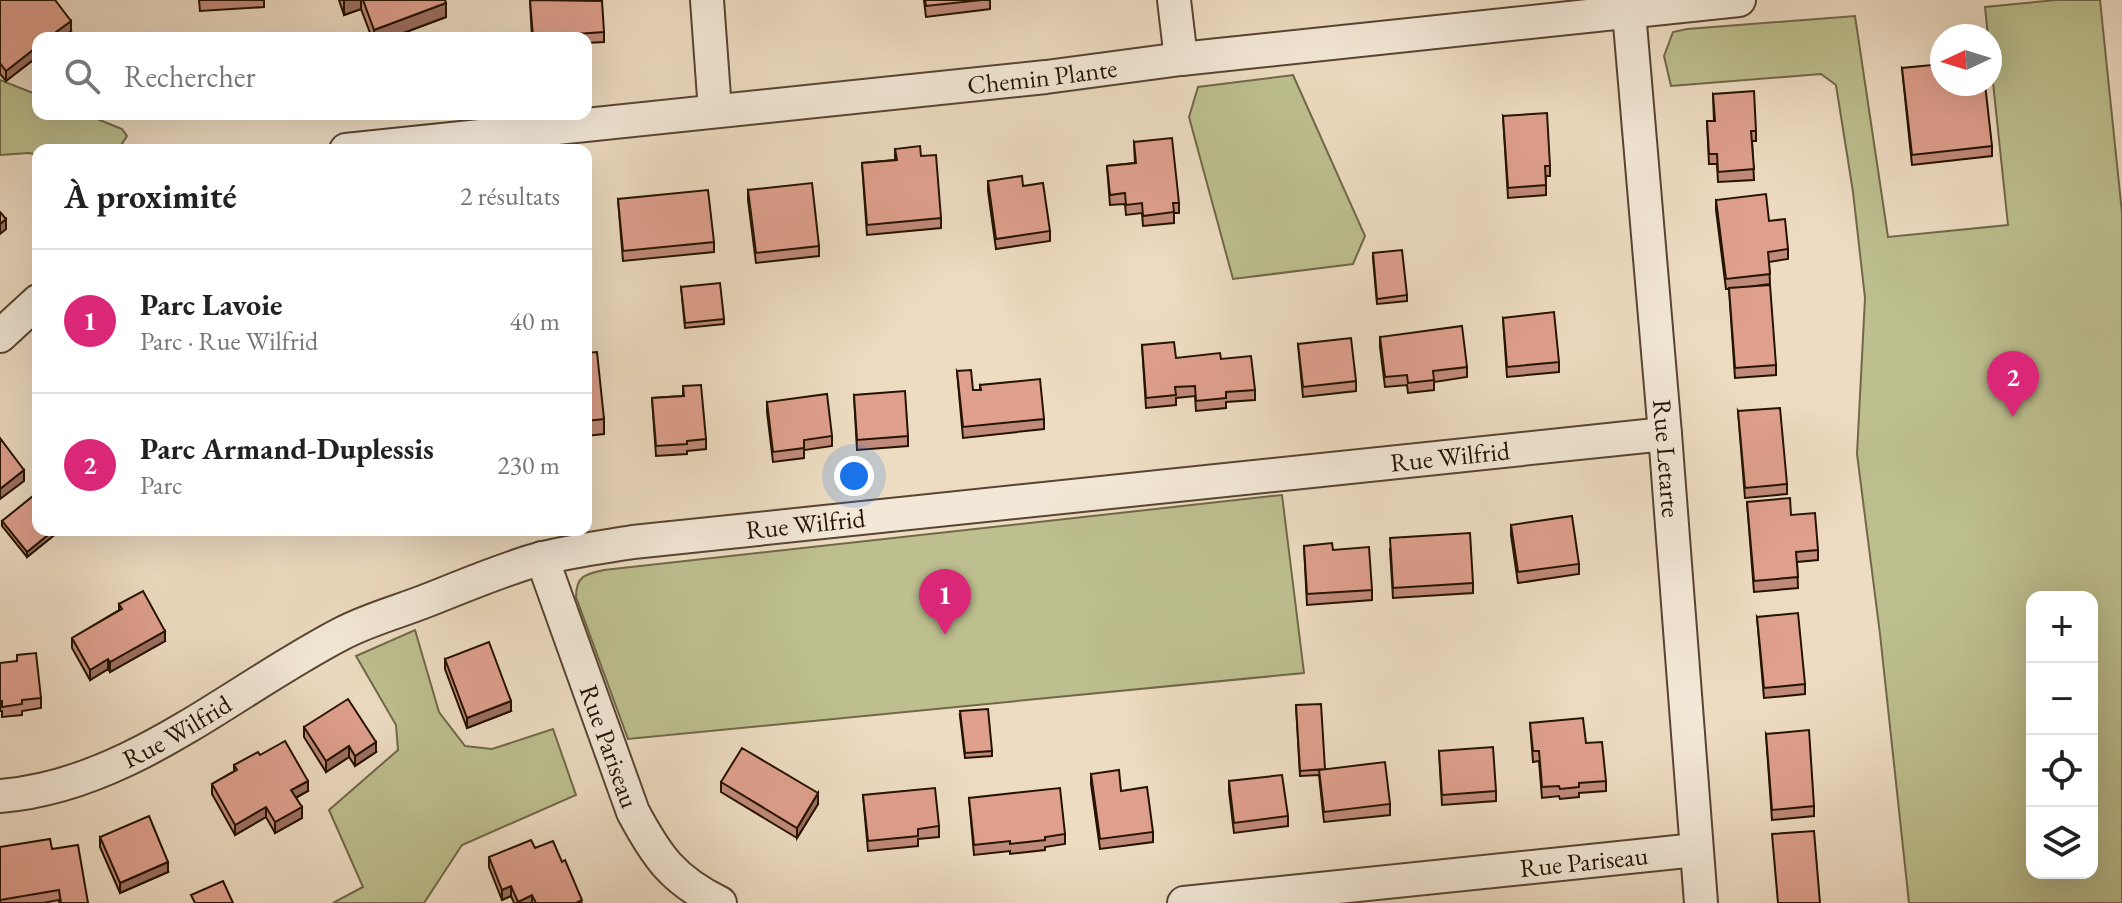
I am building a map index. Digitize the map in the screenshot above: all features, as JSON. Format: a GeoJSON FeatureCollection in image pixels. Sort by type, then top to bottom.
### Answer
{"type":"FeatureCollection","features":[{"type":"Feature","properties":{"kind":"street"},"geometry":{"type":"LineString","coordinates":[[707,0],[715,111]]}},
{"type":"Feature","properties":{"kind":"street"},"geometry":{"type":"LineString","coordinates":[[1174,0],[1181,59]]}},
{"type":"Feature","properties":{"kind":"street","name":"Chemin Plante"},"geometry":{"type":"LineString","coordinates":[[403,144],[1739,0]]}},
{"type":"Feature","properties":{"kind":"street","name":"Rue Letarte"},"geometry":{"type":"LineString","coordinates":[[1629,12],[1701,903]]}},
{"type":"Feature","properties":{"kind":"street"},"geometry":{"type":"LineString","coordinates":[[0,336],[32,307]]}},
{"type":"Feature","properties":{"kind":"street","name":"Rue Wilfrid"},"geometry":{"type":"LineString","coordinates":[[0,796],[64,783],[99,772],[137,755],[347,631],[542,558],[649,541],[1665,434]]}},
{"type":"Feature","properties":{"kind":"street","name":"Rue Pariseau"},"geometry":{"type":"LineString","coordinates":[[542,558],[633,812],[650,844],[673,874],[697,892],[720,903]]}},
{"type":"Feature","properties":{"kind":"street","name":"Rue Pariseau"},"geometry":{"type":"LineString","coordinates":[[1184,903],[1696,850]]}},
{"type":"Feature","properties":{"kind":"green space"},"geometry":{"type":"Polygon","coordinates":[[[2056,0],[2100,0],[2122,213],[2122,903],[1909,903],[1857,454],[1865,298],[1853,192],[1836,85],[1821,74],[1671,86],[1664,56],[1673,32],[1687,29],[1855,16],[1888,237],[2008,225],[1994,96],[2002,96],[2002,24],[1987,24],[1985,7],[2056,0]]]}},
{"type":"Feature","properties":{"kind":"green space"},"geometry":{"type":"Polygon","coordinates":[[[1293,75],[1365,236],[1353,264],[1233,279],[1189,117],[1198,87],[1293,75]]]}},
{"type":"Feature","properties":{"kind":"green space"},"geometry":{"type":"Polygon","coordinates":[[[0,80],[32,93],[32,120],[100,120],[122,129],[127,136],[122,144],[32,144],[32,154],[0,155],[0,80]]]}},
{"type":"Feature","properties":{"kind":"green space"},"geometry":{"type":"Polygon","coordinates":[[[1282,495],[1304,673],[628,739],[576,597],[578,584],[583,577],[604,570],[1282,495]]]}},
{"type":"Feature","properties":{"kind":"green space"},"geometry":{"type":"Polygon","coordinates":[[[415,630],[439,712],[465,746],[492,749],[553,729],[576,795],[462,845],[424,903],[333,903],[363,887],[329,810],[398,750],[396,725],[356,656],[415,630]]]}},
{"type":"Feature","properties":{"kind":"building"},"geometry":{"type":"Polygon","coordinates":[[[55,0],[71,21],[56,32],[32,32],[32,51],[6,71],[0,63],[0,1],[55,0]]]}},
{"type":"Feature","properties":{"kind":"building"},"geometry":{"type":"Polygon","coordinates":[[[363,0],[445,0],[446,3],[374,30],[363,0]]]}},
{"type":"Feature","properties":{"kind":"building"},"geometry":{"type":"Polygon","coordinates":[[[530,0],[602,1],[604,32],[533,32],[530,0]]]}},
{"type":"Feature","properties":{"kind":"building"},"geometry":{"type":"Polygon","coordinates":[[[925,0],[982,0],[926,6],[925,0]]]}},
{"type":"Feature","properties":{"kind":"building"},"geometry":{"type":"Polygon","coordinates":[[[1930,65],[1930,96],[1986,96],[1992,146],[1912,155],[1902,68],[1930,65]]]}},
{"type":"Feature","properties":{"kind":"building"},"geometry":{"type":"Polygon","coordinates":[[[1754,91],[1756,131],[1751,131],[1754,169],[1718,172],[1717,154],[1709,154],[1707,121],[1715,121],[1713,94],[1754,91]]]}},
{"type":"Feature","properties":{"kind":"building"},"geometry":{"type":"Polygon","coordinates":[[[1547,113],[1550,166],[1545,166],[1546,185],[1508,188],[1503,116],[1547,113]]]}},
{"type":"Feature","properties":{"kind":"building"},"geometry":{"type":"Polygon","coordinates":[[[1172,138],[1179,203],[1173,203],[1174,212],[1143,216],[1142,203],[1126,205],[1125,193],[1110,195],[1107,166],[1136,163],[1134,142],[1172,138]]]}},
{"type":"Feature","properties":{"kind":"building"},"geometry":{"type":"Polygon","coordinates":[[[920,146],[921,156],[936,155],[941,218],[867,225],[862,163],[897,160],[895,149],[920,146]]]}},
{"type":"Feature","properties":{"kind":"building"},"geometry":{"type":"Polygon","coordinates":[[[1022,176],[1023,186],[1043,183],[1050,231],[996,239],[988,181],[1022,176]]]}},
{"type":"Feature","properties":{"kind":"building"},"geometry":{"type":"Polygon","coordinates":[[[812,183],[819,246],[756,253],[748,190],[812,183]]]}},
{"type":"Feature","properties":{"kind":"building"},"geometry":{"type":"Polygon","coordinates":[[[708,190],[714,242],[623,251],[618,199],[708,190]]]}},
{"type":"Feature","properties":{"kind":"building"},"geometry":{"type":"Polygon","coordinates":[[[1766,194],[1769,221],[1785,219],[1788,249],[1768,252],[1770,274],[1726,279],[1716,200],[1766,194]]]}},
{"type":"Feature","properties":{"kind":"building"},"geometry":{"type":"Polygon","coordinates":[[[1402,250],[1407,295],[1377,299],[1373,253],[1402,250]]]}},
{"type":"Feature","properties":{"kind":"building"},"geometry":{"type":"Polygon","coordinates":[[[720,283],[724,319],[685,323],[681,287],[720,283]]]}},
{"type":"Feature","properties":{"kind":"building"},"geometry":{"type":"Polygon","coordinates":[[[1770,285],[1776,365],[1735,368],[1729,288],[1770,285]]]}},
{"type":"Feature","properties":{"kind":"building"},"geometry":{"type":"Polygon","coordinates":[[[1554,312],[1559,362],[1507,367],[1503,318],[1554,312]]]}},
{"type":"Feature","properties":{"kind":"building"},"geometry":{"type":"Polygon","coordinates":[[[1462,326],[1467,367],[1433,371],[1434,380],[1408,383],[1407,375],[1385,377],[1380,337],[1462,326]]]}},
{"type":"Feature","properties":{"kind":"building"},"geometry":{"type":"Polygon","coordinates":[[[1351,338],[1356,381],[1303,387],[1298,344],[1351,338]]]}},
{"type":"Feature","properties":{"kind":"building"},"geometry":{"type":"Polygon","coordinates":[[[1174,342],[1176,358],[1220,353],[1221,359],[1251,356],[1255,390],[1226,392],[1226,398],[1196,401],[1195,386],[1175,387],[1176,395],[1146,398],[1142,345],[1174,342]]]}},
{"type":"Feature","properties":{"kind":"building"},"geometry":{"type":"Polygon","coordinates":[[[592,352],[597,352],[604,419],[592,420],[592,352]]]}},
{"type":"Feature","properties":{"kind":"building"},"geometry":{"type":"Polygon","coordinates":[[[971,370],[973,390],[981,390],[980,385],[1040,379],[1044,419],[963,427],[957,371],[971,370]]]}},
{"type":"Feature","properties":{"kind":"building"},"geometry":{"type":"Polygon","coordinates":[[[701,385],[706,439],[656,446],[652,398],[684,396],[683,386],[701,385]]]}},
{"type":"Feature","properties":{"kind":"building"},"geometry":{"type":"Polygon","coordinates":[[[905,391],[908,436],[857,440],[854,395],[905,391]]]}},
{"type":"Feature","properties":{"kind":"building"},"geometry":{"type":"Polygon","coordinates":[[[827,394],[832,436],[804,440],[804,448],[773,452],[767,402],[827,394]]]}},
{"type":"Feature","properties":{"kind":"building"},"geometry":{"type":"Polygon","coordinates":[[[1780,408],[1787,484],[1745,488],[1738,411],[1780,408]]]}},
{"type":"Feature","properties":{"kind":"building"},"geometry":{"type":"Polygon","coordinates":[[[0,438],[24,470],[0,489],[0,438]]]}},
{"type":"Feature","properties":{"kind":"building"},"geometry":{"type":"Polygon","coordinates":[[[32,497],[32,536],[47,536],[27,552],[2,521],[32,497]]]}},
{"type":"Feature","properties":{"kind":"building"},"geometry":{"type":"Polygon","coordinates":[[[1790,498],[1791,515],[1815,513],[1818,550],[1796,552],[1798,577],[1754,581],[1747,502],[1790,498]]]}},
{"type":"Feature","properties":{"kind":"building"},"geometry":{"type":"Polygon","coordinates":[[[1572,516],[1579,564],[1518,572],[1511,525],[1572,516]]]}},
{"type":"Feature","properties":{"kind":"building"},"geometry":{"type":"Polygon","coordinates":[[[1470,533],[1473,583],[1393,588],[1390,538],[1470,533]]]}},
{"type":"Feature","properties":{"kind":"building"},"geometry":{"type":"Polygon","coordinates":[[[1332,543],[1333,550],[1369,547],[1372,590],[1307,594],[1304,546],[1332,543]]]}},
{"type":"Feature","properties":{"kind":"building"},"geometry":{"type":"Polygon","coordinates":[[[143,591],[165,631],[90,670],[72,638],[122,609],[119,604],[143,591]]]}},
{"type":"Feature","properties":{"kind":"building"},"geometry":{"type":"Polygon","coordinates":[[[1798,613],[1805,684],[1764,688],[1757,617],[1798,613]]]}},
{"type":"Feature","properties":{"kind":"building"},"geometry":{"type":"Polygon","coordinates":[[[489,642],[511,701],[467,718],[445,659],[489,642]]]}},
{"type":"Feature","properties":{"kind":"building"},"geometry":{"type":"Polygon","coordinates":[[[36,653],[41,698],[2,707],[0,663],[17,661],[17,655],[36,653]]]}},
{"type":"Feature","properties":{"kind":"building"},"geometry":{"type":"Polygon","coordinates":[[[348,699],[376,742],[355,756],[349,746],[326,761],[304,727],[348,699]]]}},
{"type":"Feature","properties":{"kind":"building"},"geometry":{"type":"Polygon","coordinates":[[[1321,704],[1325,769],[1300,771],[1296,705],[1321,704]]]}},
{"type":"Feature","properties":{"kind":"building"},"geometry":{"type":"Polygon","coordinates":[[[988,709],[992,751],[965,753],[960,711],[988,709]]]}},
{"type":"Feature","properties":{"kind":"building"},"geometry":{"type":"Polygon","coordinates":[[[1583,718],[1586,743],[1602,742],[1606,781],[1579,783],[1579,787],[1560,789],[1559,786],[1542,787],[1539,751],[1533,751],[1530,723],[1583,718]]]}},
{"type":"Feature","properties":{"kind":"building"},"geometry":{"type":"Polygon","coordinates":[[[1809,730],[1814,806],[1772,810],[1766,734],[1809,730]]]}},
{"type":"Feature","properties":{"kind":"building"},"geometry":{"type":"Polygon","coordinates":[[[285,741],[308,781],[291,790],[302,807],[275,822],[266,807],[235,825],[212,784],[237,770],[234,765],[285,741]]]}},
{"type":"Feature","properties":{"kind":"building"},"geometry":{"type":"Polygon","coordinates":[[[1493,747],[1496,791],[1442,795],[1439,751],[1493,747]]]}},
{"type":"Feature","properties":{"kind":"building"},"geometry":{"type":"Polygon","coordinates":[[[742,748],[818,793],[797,828],[721,782],[742,748]]]}},
{"type":"Feature","properties":{"kind":"building"},"geometry":{"type":"Polygon","coordinates":[[[1385,762],[1390,804],[1324,812],[1319,770],[1385,762]]]}},
{"type":"Feature","properties":{"kind":"building"},"geometry":{"type":"Polygon","coordinates":[[[1119,770],[1121,791],[1147,787],[1153,832],[1100,839],[1091,774],[1119,770]]]}},
{"type":"Feature","properties":{"kind":"building"},"geometry":{"type":"Polygon","coordinates":[[[1282,775],[1288,816],[1234,823],[1229,781],[1282,775]]]}},
{"type":"Feature","properties":{"kind":"building"},"geometry":{"type":"Polygon","coordinates":[[[935,788],[939,826],[918,829],[918,836],[868,841],[863,795],[935,788]]]}},
{"type":"Feature","properties":{"kind":"building"},"geometry":{"type":"Polygon","coordinates":[[[1060,788],[1065,834],[1045,837],[1045,840],[974,845],[969,798],[1060,788]]]}},
{"type":"Feature","properties":{"kind":"building"},"geometry":{"type":"Polygon","coordinates":[[[149,816],[168,862],[120,883],[100,837],[149,816]]]}},
{"type":"Feature","properties":{"kind":"building"},"geometry":{"type":"Polygon","coordinates":[[[1814,831],[1820,903],[1778,903],[1772,834],[1814,831]]]}},
{"type":"Feature","properties":{"kind":"building"},"geometry":{"type":"Polygon","coordinates":[[[50,839],[52,849],[78,845],[88,903],[61,903],[59,890],[0,900],[0,847],[50,839]]]}},
{"type":"Feature","properties":{"kind":"building"},"geometry":{"type":"Polygon","coordinates":[[[531,840],[535,848],[553,841],[582,900],[576,903],[536,903],[532,895],[518,902],[511,886],[502,890],[489,857],[531,840]]]}},
{"type":"Feature","properties":{"kind":"building"},"geometry":{"type":"Polygon","coordinates":[[[223,881],[233,903],[195,903],[191,895],[223,881]]]}},
{"type":"Feature","properties":{"kind":"place","name":"Parc Armand-Duplessis"},"geometry":{"type":"Point","coordinates":[2013,417]}},
{"type":"Feature","properties":{"kind":"place","name":"Parc Lavoie"},"geometry":{"type":"Point","coordinates":[945,635]}}]}
